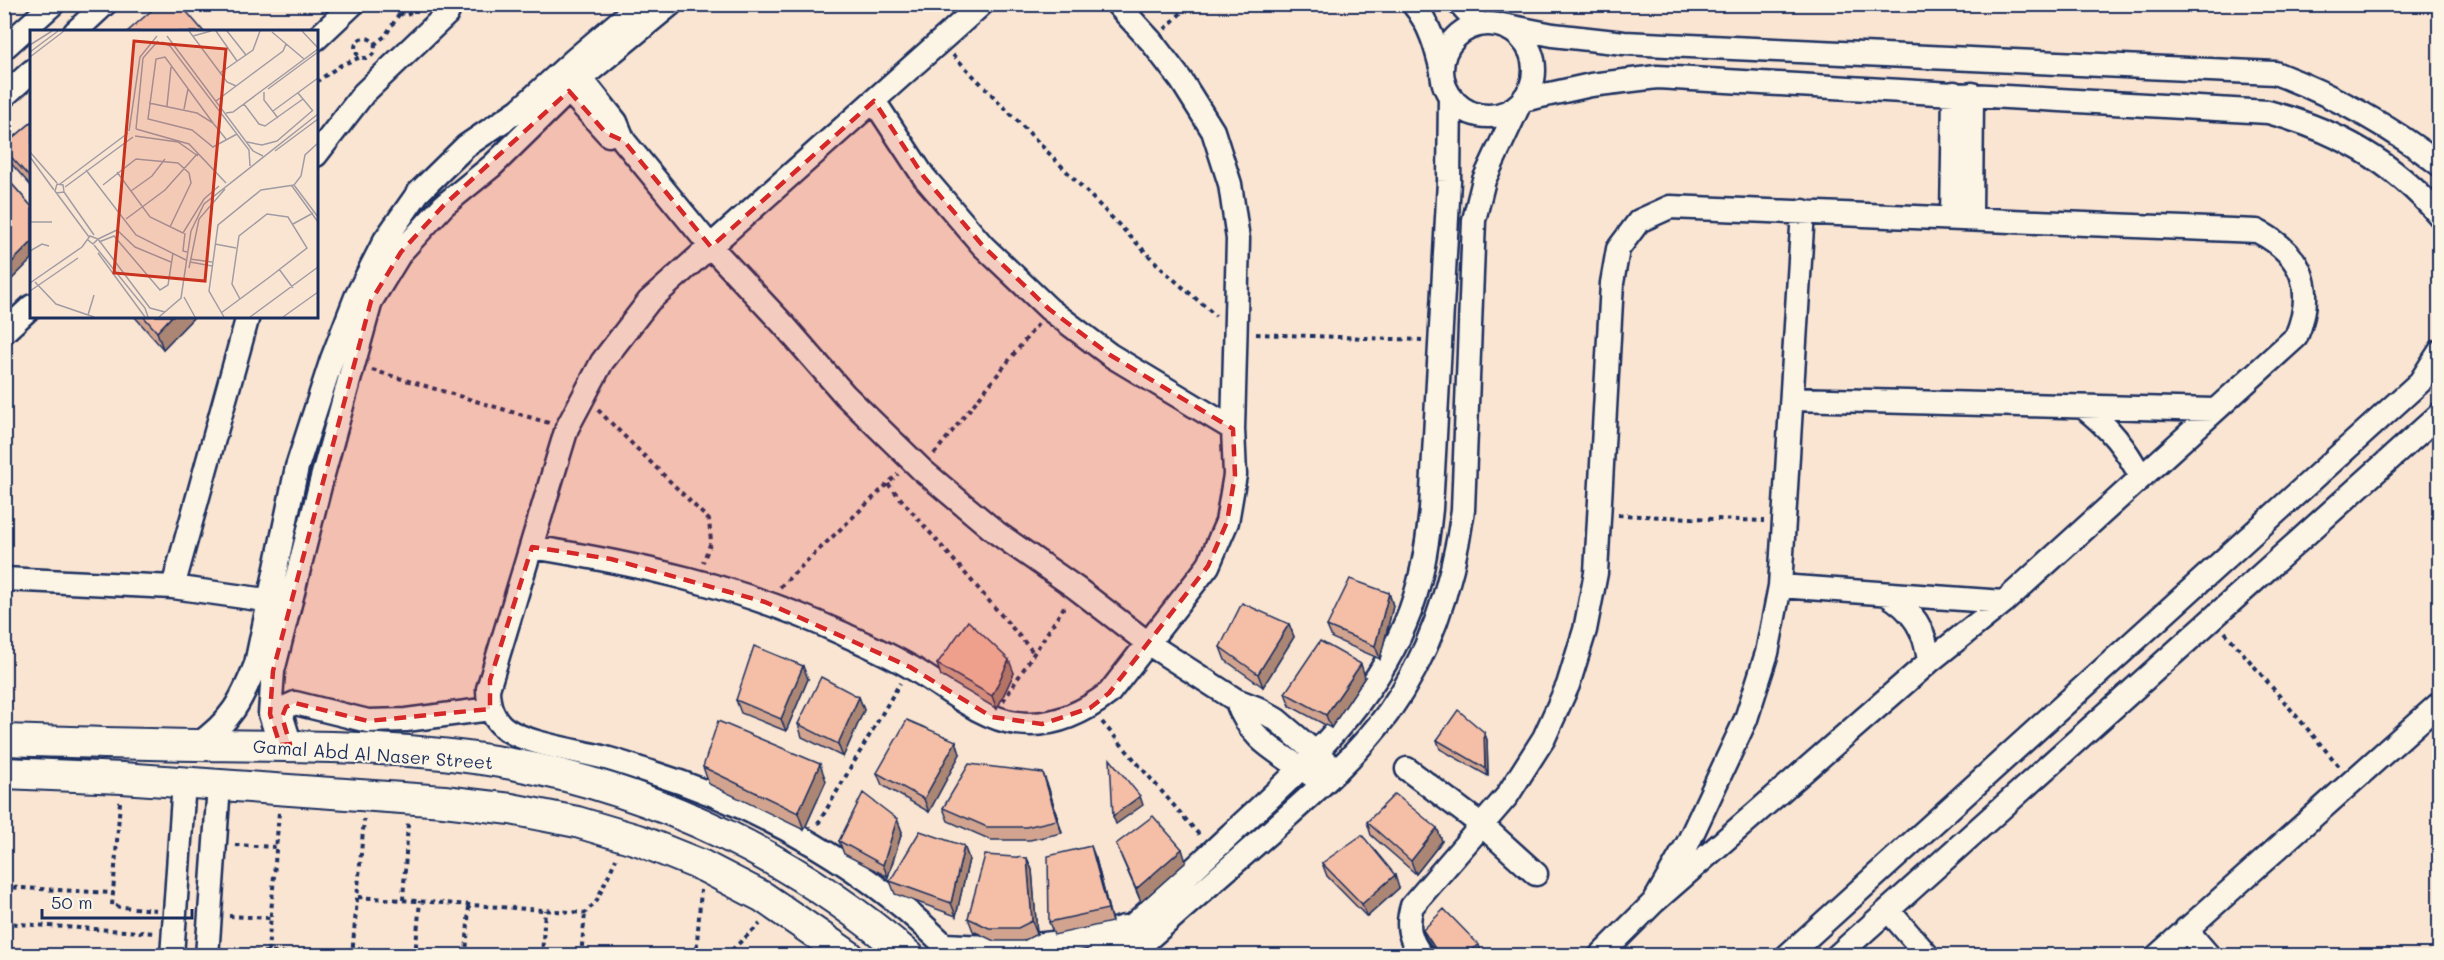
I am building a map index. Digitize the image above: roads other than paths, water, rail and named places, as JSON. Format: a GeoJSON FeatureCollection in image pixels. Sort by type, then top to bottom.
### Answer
{"type":"FeatureCollection","features":[{"type":"Feature","properties":{"kind":"main road","name":"Gamal Abd Al Naser Street"},"geometry":{"type":"LineString","coordinates":[[4,740],[197,745],[285,744],[449,755],[511,764],[572,777],[632,795],[691,818],[747,845],[802,876],[843,903],[909,956]]}},
{"type":"Feature","properties":{"kind":"main road"},"geometry":{"type":"LineString","coordinates":[[4,773],[122,778],[410,799],[511,808],[577,822],[641,841],[703,866],[763,897],[849,956]]}},
{"type":"Feature","properties":{"kind":"street"},"geometry":{"type":"LineString","coordinates":[[4,48],[53,4]]}},
{"type":"Feature","properties":{"kind":"street"},"geometry":{"type":"LineString","coordinates":[[77,30],[105,4]]}},
{"type":"Feature","properties":{"kind":"street"},"geometry":{"type":"LineString","coordinates":[[318,37],[353,4]]}},
{"type":"Feature","properties":{"kind":"street"},"geometry":{"type":"LineString","coordinates":[[197,745],[218,730],[233,713],[246,690],[264,668],[322,478],[371,301],[401,252],[444,205],[492,166],[640,4]]}},
{"type":"Feature","properties":{"kind":"street"},"geometry":{"type":"LineString","coordinates":[[285,744],[270,714],[264,668],[270,598],[297,468],[332,359],[356,297],[385,240],[418,192],[466,146],[519,110],[564,88],[671,4]]}},
{"type":"Feature","properties":{"kind":"street"},"geometry":{"type":"LineString","coordinates":[[982,4],[649,301],[602,362],[582,395],[567,428],[490,680],[488,690],[490,709],[494,717],[508,730],[555,746],[652,772],[747,809],[858,873],[890,896],[950,950],[1077,941],[1137,923]]}},
{"type":"Feature","properties":{"kind":"street"},"geometry":{"type":"LineString","coordinates":[[532,547],[611,559],[688,578],[765,602],[838,631],[910,667],[992,717],[1016,723],[1042,724],[1066,718],[1090,708],[1109,693],[1208,566],[1227,522],[1235,475],[1233,429],[1238,239],[1230,184],[1213,131],[1181,80],[1151,41],[1117,4]]}},
{"type":"Feature","properties":{"kind":"street"},"geometry":{"type":"LineString","coordinates":[[1413,4],[1421,14],[1434,41],[1444,84],[1450,96],[1470,113],[1483,116],[1497,116],[1521,102],[1591,85],[1657,77],[2268,112],[2302,121],[2336,135],[2367,152],[2396,173],[2423,197],[2439,216]]}},
{"type":"Feature","properties":{"kind":"street"},"geometry":{"type":"LineString","coordinates":[[1460,4],[1479,24]]}},
{"type":"Feature","properties":{"kind":"street"},"geometry":{"type":"LineString","coordinates":[[318,152],[364,93],[448,8]]}},
{"type":"Feature","properties":{"kind":"street"},"geometry":{"type":"LineString","coordinates":[[1442,71],[1444,55],[1452,41],[1464,30],[1479,24],[1502,25],[1553,35],[1624,44],[2275,73],[2349,104],[2392,130],[2439,165]]}},
{"type":"Feature","properties":{"kind":"street"},"geometry":{"type":"LineString","coordinates":[[1129,956],[1331,777],[1389,712],[1433,631],[1447,592],[1457,551],[1463,510],[1474,220],[1484,180],[1532,84],[1534,66],[1529,48],[1518,34],[1502,25]]}},
{"type":"Feature","properties":{"kind":"street"},"geometry":{"type":"LineString","coordinates":[[4,96],[30,73]]}},
{"type":"Feature","properties":{"kind":"street"},"geometry":{"type":"LineString","coordinates":[[564,88],[606,134],[624,141],[711,248],[783,324],[845,395],[917,466],[997,533],[1076,588],[1149,644],[1236,700],[1290,729],[1309,761],[1331,777]]}},
{"type":"Feature","properties":{"kind":"street"},"geometry":{"type":"LineString","coordinates":[[1962,218],[1963,94]]}},
{"type":"Feature","properties":{"kind":"street"},"geometry":{"type":"LineString","coordinates":[[1096,956],[1137,923],[1309,761],[1363,697],[1388,659],[1406,624],[1427,548],[1431,509],[1450,152],[1450,96]]}},
{"type":"Feature","properties":{"kind":"street"},"geometry":{"type":"LineString","coordinates":[[874,101],[924,177],[983,246],[1049,309],[1110,355],[1233,429]]}},
{"type":"Feature","properties":{"kind":"street"},"geometry":{"type":"LineString","coordinates":[[1422,956],[1412,944],[1409,931],[1408,918],[1412,906],[1507,796],[1544,738],[1568,685],[1587,618],[1596,573],[1612,283],[1618,249],[1639,221],[1671,207],[2257,231],[2276,241],[2292,256],[2302,274],[2306,296],[2305,317],[2296,337],[2004,602],[1929,662],[1653,902],[1600,956]]}},
{"type":"Feature","properties":{"kind":"street"},"geometry":{"type":"LineString","coordinates":[[1653,902],[1688,843],[1746,719],[1767,653],[1780,586],[1803,211]]}},
{"type":"Feature","properties":{"kind":"street"},"geometry":{"type":"LineString","coordinates":[[4,332],[30,308]]}},
{"type":"Feature","properties":{"kind":"street"},"geometry":{"type":"LineString","coordinates":[[173,587],[247,318]]}},
{"type":"Feature","properties":{"kind":"street"},"geometry":{"type":"LineString","coordinates":[[1787,956],[2420,382],[2439,351]]}},
{"type":"Feature","properties":{"kind":"street"},"geometry":{"type":"LineString","coordinates":[[1792,399],[2214,410]]}},
{"type":"Feature","properties":{"kind":"street"},"geometry":{"type":"LineString","coordinates":[[2084,407],[2111,431],[2141,477]]}},
{"type":"Feature","properties":{"kind":"street"},"geometry":{"type":"LineString","coordinates":[[1837,956],[2439,414]]}},
{"type":"Feature","properties":{"kind":"street"},"geometry":{"type":"LineString","coordinates":[[297,468],[322,478]]}},
{"type":"Feature","properties":{"kind":"street"},"geometry":{"type":"LineString","coordinates":[[4,579],[173,587],[258,599],[270,598]]}},
{"type":"Feature","properties":{"kind":"street"},"geometry":{"type":"LineString","coordinates":[[1780,586],[2004,602]]}},
{"type":"Feature","properties":{"kind":"street"},"geometry":{"type":"LineString","coordinates":[[1884,594],[1899,602],[1917,621],[1928,645],[1929,662]]}},
{"type":"Feature","properties":{"kind":"street"},"geometry":{"type":"LineString","coordinates":[[2157,956],[2439,702]]}},
{"type":"Feature","properties":{"kind":"street"},"geometry":{"type":"LineString","coordinates":[[285,744],[282,717],[286,707],[295,703],[368,721],[406,720],[490,709]]}},
{"type":"Feature","properties":{"kind":"street"},"geometry":{"type":"LineString","coordinates":[[1407,769],[1483,826],[1536,874]]}},
{"type":"Feature","properties":{"kind":"street"},"geometry":{"type":"LineString","coordinates":[[173,945],[184,782]]}},
{"type":"Feature","properties":{"kind":"street"},"geometry":{"type":"LineString","coordinates":[[208,952],[219,785]]}},
{"type":"Feature","properties":{"kind":"street"},"geometry":{"type":"LineString","coordinates":[[1929,827],[1951,853]]}},
{"type":"Feature","properties":{"kind":"street"},"geometry":{"type":"LineString","coordinates":[[1888,910],[1929,956]]}},
{"type":"Feature","properties":{"kind":"street"},"geometry":{"type":"LineString","coordinates":[[2187,929],[2209,956]]}}]}
